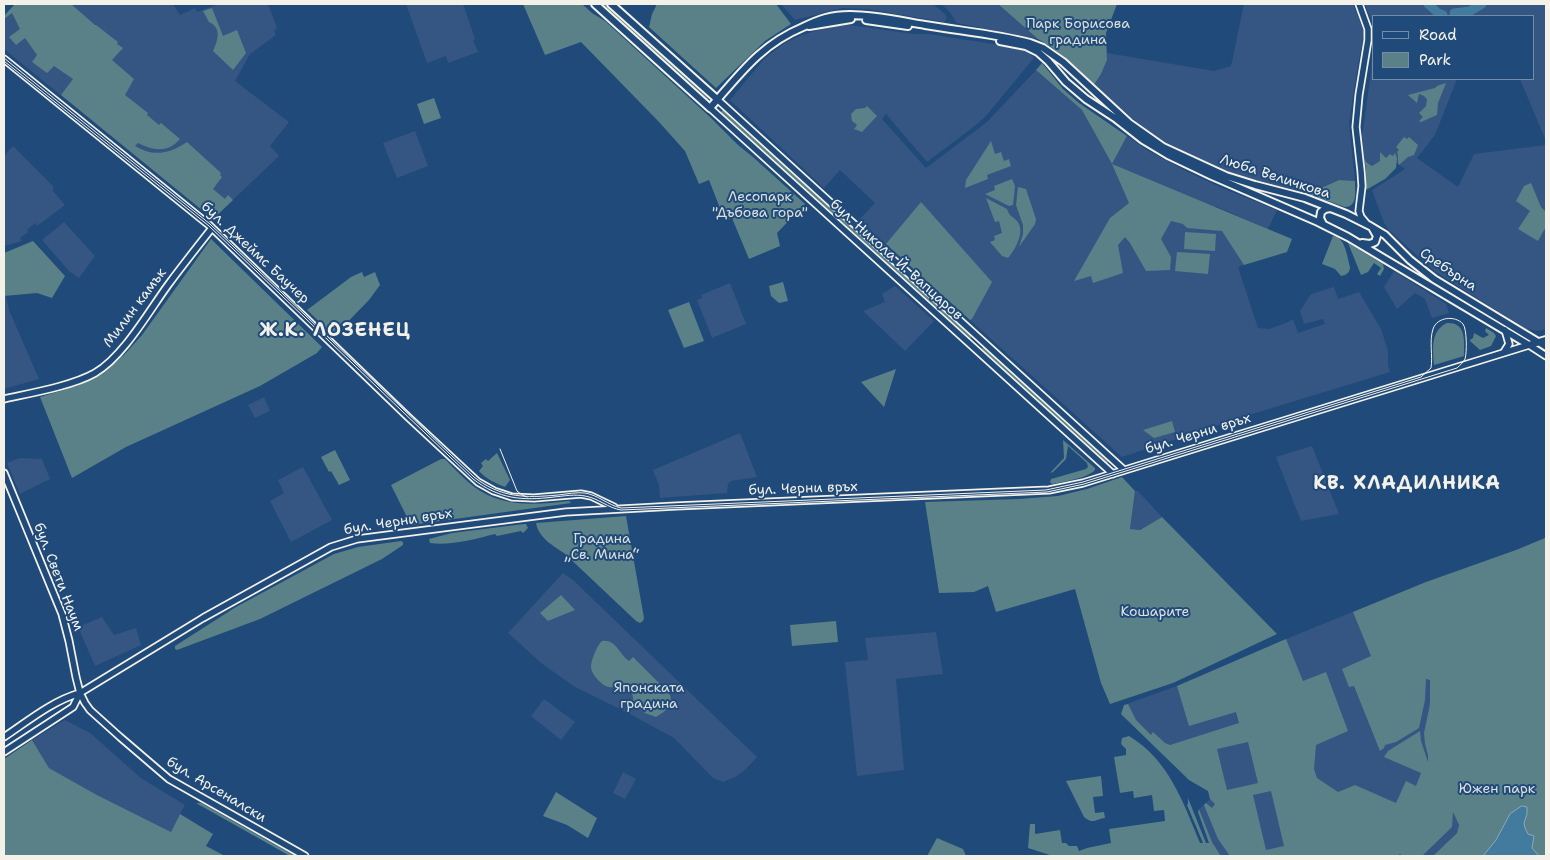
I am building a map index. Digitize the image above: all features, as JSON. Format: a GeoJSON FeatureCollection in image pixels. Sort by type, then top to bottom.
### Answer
{"type":"FeatureCollection","features":[{"type":"Feature","properties":{"kind":"main road","name":"бул. Никола Й. Вапцаров"},"geometry":{"type":"LineString","coordinates":[[595,4],[1113,474]]}},
{"type":"Feature","properties":{"kind":"main road","name":"бул. Никола Й. Вапцаров"},"geometry":{"type":"LineString","coordinates":[[611,4],[1124,470]]}},
{"type":"Feature","properties":{"kind":"main road"},"geometry":{"type":"LineString","coordinates":[[1346,214],[1355,211],[1359,205],[1362,186],[1356,115],[1368,30],[1359,4]]}},
{"type":"Feature","properties":{"kind":"main road","name":"Люба Величкова"},"geometry":{"type":"LineString","coordinates":[[804,26],[815,20],[836,16],[864,16],[1030,43],[1044,48],[1063,62],[1128,123],[1163,147],[1226,176],[1255,186],[1305,198],[1346,214],[1370,226]]}},
{"type":"Feature","properties":{"kind":"main road","name":"Люба Величкова"},"geometry":{"type":"LineString","coordinates":[[804,26],[838,20],[864,20],[1026,46],[1043,56],[1074,90],[1143,140],[1168,155],[1323,224]]}},
{"type":"Feature","properties":{"kind":"main road"},"geometry":{"type":"LineString","coordinates":[[710,108],[762,50],[804,26]]}},
{"type":"Feature","properties":{"kind":"main road","name":"бул. Джеймс Баучер"},"geometry":{"type":"LineString","coordinates":[[4,59],[212,228],[478,482],[494,491],[512,497],[534,498],[585,494],[618,508]]}},
{"type":"Feature","properties":{"kind":"main road"},"geometry":{"type":"LineString","coordinates":[[1056,69],[1056,62],[1063,62]]}},
{"type":"Feature","properties":{"kind":"main road"},"geometry":{"type":"LineString","coordinates":[[1074,90],[1077,91],[1083,88],[1082,80]]}},
{"type":"Feature","properties":{"kind":"main road","name":"Сребърна"},"geometry":{"type":"LineString","coordinates":[[1359,205],[1361,217],[1370,226],[1385,235],[1410,260],[1434,279],[1538,342]]}},
{"type":"Feature","properties":{"kind":"main road"},"geometry":{"type":"LineString","coordinates":[[1323,224],[1320,218],[1321,212],[1330,208]]}},
{"type":"Feature","properties":{"kind":"main road","name":"Сребърна"},"geometry":{"type":"LineString","coordinates":[[1323,224],[1358,242],[1529,345]]}},
{"type":"Feature","properties":{"kind":"main road"},"geometry":{"type":"LineString","coordinates":[[1358,242],[1370,244],[1375,242],[1376,234],[1370,226]]}},
{"type":"Feature","properties":{"kind":"main road","name":"Милин камък"},"geometry":{"type":"LineString","coordinates":[[4,399],[66,384],[95,373],[105,366],[122,349],[142,324],[212,228]]}},
{"type":"Feature","properties":{"kind":"main road"},"geometry":{"type":"LineString","coordinates":[[1504,352],[1509,344],[1505,330]]}},
{"type":"Feature","properties":{"kind":"main road"},"geometry":{"type":"LineString","coordinates":[[973,346],[980,338]]}},
{"type":"Feature","properties":{"kind":"main road","name":"бул. Черни връх"},"geometry":{"type":"LineString","coordinates":[[4,737],[54,704],[66,697],[80,693],[203,618],[331,547],[357,539],[529,516],[618,508],[1046,491],[1113,474],[1546,340]]}},
{"type":"Feature","properties":{"kind":"main road"},"geometry":{"type":"LineString","coordinates":[[1538,342],[1546,347]]}},
{"type":"Feature","properties":{"kind":"main road"},"geometry":{"type":"LineString","coordinates":[[1529,345],[1546,356]]}},
{"type":"Feature","properties":{"kind":"main road","name":"бул. Свети Наум"},"geometry":{"type":"LineString","coordinates":[[4,474],[62,614],[80,693]]}},
{"type":"Feature","properties":{"kind":"main road","name":"бул. Черни връх"},"geometry":{"type":"LineString","coordinates":[[4,752],[73,708],[80,693]]}},
{"type":"Feature","properties":{"kind":"main road","name":"бул. Арсеналски"},"geometry":{"type":"LineString","coordinates":[[80,693],[90,710],[169,779],[305,856]]}},
{"type":"Feature","properties":{"kind":"shaded area"},"geometry":{"type":"Polygon","coordinates":[[[15,4],[173,4],[180,15],[195,8],[197,12],[219,4],[268,4],[277,28],[274,31],[276,35],[250,54],[235,81],[289,122],[270,146],[279,156],[213,219],[4,49],[4,16],[15,4]]]}},
{"type":"Feature","properties":{"kind":"shaded area"},"geometry":{"type":"Polygon","coordinates":[[[406,4],[463,4],[478,52],[448,63],[446,56],[427,63],[406,4]]]}},
{"type":"Feature","properties":{"kind":"shaded area"},"geometry":{"type":"Polygon","coordinates":[[[781,4],[933,4],[947,18],[944,22],[867,9],[842,8],[795,20],[781,4]]]}},
{"type":"Feature","properties":{"kind":"shaded area"},"geometry":{"type":"Polygon","coordinates":[[[941,4],[998,4],[1038,39],[957,23],[949,11],[941,4]]]}},
{"type":"Feature","properties":{"kind":"shaded area"},"geometry":{"type":"Polygon","coordinates":[[[1244,4],[1353,4],[1364,32],[1349,123],[1355,181],[1339,180],[1319,189],[1300,191],[1223,172],[1160,142],[1094,85],[1107,60],[1107,53],[1214,71],[1231,66],[1244,4]]]}},
{"type":"Feature","properties":{"kind":"shaded area"},"geometry":{"type":"Polygon","coordinates":[[[1365,4],[1546,4],[1546,141],[1520,80],[1535,80],[1535,15],[1372,15],[1372,22],[1365,4]]]}},
{"type":"Feature","properties":{"kind":"shaded area"},"geometry":{"type":"Polygon","coordinates":[[[850,25],[914,34],[929,34],[1025,49],[1034,58],[985,117],[927,162],[886,114],[882,119],[926,168],[987,122],[1036,70],[1082,110],[1112,164],[1127,136],[1147,150],[1186,171],[1277,210],[1268,229],[1215,206],[1228,225],[1244,265],[1238,267],[1258,328],[1269,329],[1293,319],[1298,333],[1325,324],[1323,319],[1304,324],[1300,311],[1311,294],[1334,287],[1338,299],[1359,292],[1381,329],[1388,351],[1390,372],[1249,415],[1122,457],[859,220],[875,203],[840,170],[824,188],[730,100],[765,58],[785,43],[802,35],[829,27],[850,25]]]}},
{"type":"Feature","properties":{"kind":"shaded area"},"geometry":{"type":"Polygon","coordinates":[[[1372,57],[1372,80],[1457,80],[1435,135],[1417,158],[1458,187],[1474,154],[1546,145],[1546,329],[1538,331],[1526,329],[1434,271],[1389,230],[1384,223],[1372,190],[1405,169],[1392,160],[1381,161],[1372,166],[1366,162],[1364,157],[1362,137],[1372,57]]]}},
{"type":"Feature","properties":{"kind":"shaded area"},"geometry":{"type":"Polygon","coordinates":[[[415,131],[428,166],[397,178],[383,143],[415,131]]]}},
{"type":"Feature","properties":{"kind":"shaded area"},"geometry":{"type":"Polygon","coordinates":[[[13,146],[53,186],[53,191],[65,205],[37,226],[35,223],[20,238],[22,241],[4,246],[4,156],[13,146]]]}},
{"type":"Feature","properties":{"kind":"shaded area"},"geometry":{"type":"Polygon","coordinates":[[[64,222],[95,256],[79,278],[69,271],[42,240],[64,222]]]}},
{"type":"Feature","properties":{"kind":"shaded area"},"geometry":{"type":"Polygon","coordinates":[[[1394,271],[1446,304],[1449,313],[1432,318],[1425,299],[1415,293],[1397,309],[1384,287],[1394,271]]]}},
{"type":"Feature","properties":{"kind":"shaded area"},"geometry":{"type":"Polygon","coordinates":[[[730,283],[746,324],[712,338],[697,300],[702,298],[701,295],[730,283]]]}},
{"type":"Feature","properties":{"kind":"shaded area"},"geometry":{"type":"Polygon","coordinates":[[[895,286],[934,321],[905,351],[863,311],[885,302],[882,294],[895,286]]]}},
{"type":"Feature","properties":{"kind":"shaded area"},"geometry":{"type":"Polygon","coordinates":[[[6,295],[9,310],[39,379],[4,389],[4,296],[6,295]]]}},
{"type":"Feature","properties":{"kind":"shaded area"},"geometry":{"type":"Polygon","coordinates":[[[264,397],[270,411],[255,418],[248,405],[264,397]]]}},
{"type":"Feature","properties":{"kind":"shaded area"},"geometry":{"type":"Polygon","coordinates":[[[740,433],[757,477],[731,481],[728,484],[727,493],[660,498],[659,485],[653,470],[740,433]]]}},
{"type":"Feature","properties":{"kind":"shaded area"},"geometry":{"type":"Polygon","coordinates":[[[1312,446],[1339,514],[1301,521],[1276,457],[1312,446]]]}},
{"type":"Feature","properties":{"kind":"shaded area"},"geometry":{"type":"Polygon","coordinates":[[[20,458],[42,459],[50,479],[20,494],[7,463],[20,458]]]}},
{"type":"Feature","properties":{"kind":"shaded area"},"geometry":{"type":"Polygon","coordinates":[[[303,467],[332,520],[291,542],[270,501],[284,493],[278,480],[303,467]]]}},
{"type":"Feature","properties":{"kind":"shaded area"},"geometry":{"type":"Polygon","coordinates":[[[1135,491],[1138,491],[1162,517],[1139,530],[1130,529],[1135,491]]]}},
{"type":"Feature","properties":{"kind":"shaded area"},"geometry":{"type":"Polygon","coordinates":[[[563,573],[573,580],[757,757],[745,770],[723,782],[713,778],[674,738],[575,687],[541,663],[508,633],[563,573]]]}},
{"type":"Feature","properties":{"kind":"shaded area"},"geometry":{"type":"Polygon","coordinates":[[[1426,582],[1453,811],[1459,825],[1457,833],[1433,856],[1221,856],[1212,842],[1199,809],[1210,799],[1208,791],[1189,780],[1121,714],[1124,705],[1177,686],[1426,582]]]}},
{"type":"Feature","properties":{"kind":"shaded area"},"geometry":{"type":"Polygon","coordinates":[[[102,617],[114,635],[136,628],[141,645],[95,666],[78,627],[102,617]]]}},
{"type":"Feature","properties":{"kind":"shaded area"},"geometry":{"type":"Polygon","coordinates":[[[936,632],[943,674],[896,679],[904,770],[857,776],[845,662],[868,660],[865,638],[936,632]]]}},
{"type":"Feature","properties":{"kind":"shaded area"},"geometry":{"type":"Polygon","coordinates":[[[544,699],[575,722],[561,740],[531,716],[544,699]]]}},
{"type":"Feature","properties":{"kind":"shaded area"},"geometry":{"type":"Polygon","coordinates":[[[65,720],[90,733],[141,778],[185,805],[171,832],[97,795],[49,768],[32,740],[65,720]]]}},
{"type":"Feature","properties":{"kind":"shaded area"},"geometry":{"type":"Polygon","coordinates":[[[623,772],[636,779],[625,799],[613,793],[623,772]]]}},
{"type":"Feature","properties":{"kind":"shaded area"},"geometry":{"type":"Polygon","coordinates":[[[1522,806],[1527,807],[1525,828],[1528,834],[1534,836],[1532,848],[1539,856],[1483,856],[1496,840],[1510,814],[1522,806]]]}},
{"type":"Feature","properties":{"kind":"green space"},"geometry":{"type":"Polygon","coordinates":[[[15,4],[71,4],[118,42],[117,44],[123,48],[112,60],[134,79],[125,95],[148,113],[147,115],[159,125],[161,123],[180,139],[165,149],[149,148],[138,143],[135,146],[149,152],[161,153],[187,142],[221,173],[222,177],[213,189],[225,199],[228,195],[233,200],[213,219],[61,95],[73,79],[54,66],[47,73],[32,62],[37,55],[25,38],[16,45],[9,37],[20,29],[12,13],[4,19],[4,16],[15,4]]]}},
{"type":"Feature","properties":{"kind":"green space","name":"Лесопарк \"Дъбова гора\""},"geometry":{"type":"Polygon","coordinates":[[[523,4],[582,4],[605,21],[738,145],[805,204],[777,233],[780,246],[749,259],[732,218],[725,221],[709,180],[699,184],[685,151],[581,42],[545,55],[523,4]]]}},
{"type":"Feature","properties":{"kind":"green space"},"geometry":{"type":"Polygon","coordinates":[[[601,4],[605,4],[709,99],[708,99],[601,4]]]}},
{"type":"Feature","properties":{"kind":"green space"},"geometry":{"type":"Polygon","coordinates":[[[657,4],[776,4],[791,24],[765,41],[716,88],[649,27],[657,4]]]}},
{"type":"Feature","properties":{"kind":"green space","name":"Парк Борисова градина"},"geometry":{"type":"Polygon","coordinates":[[[998,4],[1117,4],[1106,33],[1107,60],[1094,85],[1078,69],[1050,46],[1038,39],[998,4]]]}},
{"type":"Feature","properties":{"kind":"green space"},"geometry":{"type":"Polygon","coordinates":[[[212,8],[223,36],[237,30],[246,53],[233,70],[213,51],[218,35],[217,31],[203,11],[212,8]]]}},
{"type":"Feature","properties":{"kind":"green space"},"geometry":{"type":"Polygon","coordinates":[[[1042,63],[1063,89],[1079,103],[1127,136],[1112,164],[1082,110],[1036,70],[1042,63]]]}},
{"type":"Feature","properties":{"kind":"green space"},"geometry":{"type":"Polygon","coordinates":[[[1446,83],[1438,103],[1437,115],[1421,122],[1419,121],[1423,117],[1419,113],[1426,106],[1427,99],[1419,94],[1417,103],[1408,95],[1446,83]]]}},
{"type":"Feature","properties":{"kind":"green space"},"geometry":{"type":"Polygon","coordinates":[[[434,98],[441,118],[424,124],[417,104],[434,98]]]}},
{"type":"Feature","properties":{"kind":"green space"},"geometry":{"type":"Polygon","coordinates":[[[867,106],[877,116],[862,132],[854,129],[857,125],[852,121],[851,114],[856,109],[867,106]]]}},
{"type":"Feature","properties":{"kind":"green space"},"geometry":{"type":"Polygon","coordinates":[[[723,110],[971,338],[724,115],[721,112],[723,110]]]}},
{"type":"Feature","properties":{"kind":"green space"},"geometry":{"type":"Polygon","coordinates":[[[1404,137],[1407,139],[1409,137],[1418,145],[1414,155],[1408,157],[1399,165],[1397,152],[1399,150],[1396,147],[1404,137]]]}},
{"type":"Feature","properties":{"kind":"green space"},"geometry":{"type":"Polygon","coordinates":[[[991,141],[995,154],[1001,152],[1004,161],[1009,159],[1011,166],[987,175],[988,179],[965,188],[966,180],[991,141]]]}},
{"type":"Feature","properties":{"kind":"green space"},"geometry":{"type":"Polygon","coordinates":[[[1380,152],[1386,158],[1390,154],[1393,156],[1395,153],[1397,158],[1396,168],[1385,179],[1366,190],[1364,157],[1366,162],[1372,166],[1380,161],[1380,152]]]}},
{"type":"Feature","properties":{"kind":"green space"},"geometry":{"type":"Polygon","coordinates":[[[1112,164],[1292,239],[1287,252],[1244,265],[1222,231],[1187,228],[1183,224],[1171,221],[1161,239],[1171,257],[1170,270],[1146,271],[1125,237],[1118,245],[1123,273],[1093,283],[1091,276],[1074,281],[1110,218],[1129,203],[1112,164]]]}},
{"type":"Feature","properties":{"kind":"green space"},"geometry":{"type":"Polygon","coordinates":[[[1012,179],[1015,186],[1013,205],[1009,206],[985,194],[995,190],[994,186],[1012,179]]]}},
{"type":"Feature","properties":{"kind":"green space"},"geometry":{"type":"Polygon","coordinates":[[[1339,180],[1355,181],[1355,198],[1349,206],[1345,207],[1300,191],[1319,189],[1339,180]]]}},
{"type":"Feature","properties":{"kind":"green space"},"geometry":{"type":"Polygon","coordinates":[[[1531,183],[1541,207],[1546,212],[1546,229],[1538,241],[1518,229],[1530,211],[1516,201],[1524,186],[1531,183]]]}},
{"type":"Feature","properties":{"kind":"green space"},"geometry":{"type":"Polygon","coordinates":[[[1018,187],[1026,189],[1036,219],[1035,224],[1019,247],[1023,234],[1023,225],[1016,205],[1018,187]]]}},
{"type":"Feature","properties":{"kind":"green space"},"geometry":{"type":"Polygon","coordinates":[[[986,198],[1007,209],[1019,225],[1020,235],[1014,250],[1008,258],[1002,256],[990,242],[995,240],[994,236],[1002,233],[999,221],[995,222],[986,198]]]}},
{"type":"Feature","properties":{"kind":"green space"},"geometry":{"type":"Polygon","coordinates":[[[921,202],[992,282],[970,320],[886,244],[921,202]]]}},
{"type":"Feature","properties":{"kind":"green space"},"geometry":{"type":"Polygon","coordinates":[[[1185,232],[1216,234],[1215,251],[1184,249],[1185,232]]]}},
{"type":"Feature","properties":{"kind":"green space"},"geometry":{"type":"Polygon","coordinates":[[[1333,236],[1343,243],[1348,257],[1350,269],[1343,276],[1335,269],[1322,264],[1333,236]]]}},
{"type":"Feature","properties":{"kind":"green space"},"geometry":{"type":"Polygon","coordinates":[[[211,239],[322,347],[317,353],[260,386],[126,447],[72,478],[40,397],[77,386],[104,373],[124,355],[142,335],[211,239]]]}},
{"type":"Feature","properties":{"kind":"green space"},"geometry":{"type":"Polygon","coordinates":[[[33,241],[65,276],[52,298],[37,293],[4,296],[4,253],[33,241]]]}},
{"type":"Feature","properties":{"kind":"green space"},"geometry":{"type":"Polygon","coordinates":[[[1348,243],[1383,264],[1384,269],[1380,276],[1377,274],[1381,268],[1374,263],[1368,272],[1361,275],[1348,243]]]}},
{"type":"Feature","properties":{"kind":"green space"},"geometry":{"type":"Polygon","coordinates":[[[1177,252],[1210,254],[1208,274],[1175,271],[1177,252]]]}},
{"type":"Feature","properties":{"kind":"green space"},"geometry":{"type":"Polygon","coordinates":[[[362,272],[364,277],[375,272],[380,285],[369,300],[334,336],[307,310],[351,277],[362,272]]]}},
{"type":"Feature","properties":{"kind":"green space"},"geometry":{"type":"Polygon","coordinates":[[[783,282],[788,301],[779,303],[771,296],[769,286],[783,282]]]}},
{"type":"Feature","properties":{"kind":"green space"},"geometry":{"type":"Polygon","coordinates":[[[689,302],[704,341],[684,348],[668,310],[689,302]]]}},
{"type":"Feature","properties":{"kind":"green space"},"geometry":{"type":"Polygon","coordinates":[[[1447,323],[1458,326],[1461,329],[1464,339],[1464,356],[1434,365],[1433,347],[1435,336],[1442,326],[1447,323]]]}},
{"type":"Feature","properties":{"kind":"green space"},"geometry":{"type":"Polygon","coordinates":[[[1486,328],[1496,336],[1491,346],[1480,350],[1470,340],[1473,338],[1474,333],[1483,338],[1489,335],[1485,331],[1486,328]]]}},
{"type":"Feature","properties":{"kind":"green space"},"geometry":{"type":"Polygon","coordinates":[[[983,347],[1106,459],[1109,463],[982,349],[983,347]]]}},
{"type":"Feature","properties":{"kind":"green space"},"geometry":{"type":"Polygon","coordinates":[[[896,369],[884,407],[861,382],[896,369]]]}},
{"type":"Feature","properties":{"kind":"green space"},"geometry":{"type":"Polygon","coordinates":[[[1172,421],[1175,432],[1154,438],[1143,430],[1172,421]]]}},
{"type":"Feature","properties":{"kind":"green space"},"geometry":{"type":"Polygon","coordinates":[[[1063,440],[1095,470],[1092,473],[1069,481],[1052,484],[1050,482],[1051,479],[1088,467],[1087,463],[1068,446],[1066,459],[1050,473],[1064,458],[1063,440]]]}},
{"type":"Feature","properties":{"kind":"green space"},"geometry":{"type":"Polygon","coordinates":[[[335,450],[350,480],[339,485],[321,457],[335,450]]]}},
{"type":"Feature","properties":{"kind":"green space"},"geometry":{"type":"Polygon","coordinates":[[[497,453],[510,480],[505,487],[479,471],[483,466],[481,463],[486,459],[488,461],[497,453]]]}},
{"type":"Feature","properties":{"kind":"green space"},"geometry":{"type":"Polygon","coordinates":[[[441,459],[445,459],[473,486],[495,498],[531,504],[569,501],[571,503],[411,525],[391,485],[441,459]]]}},
{"type":"Feature","properties":{"kind":"green space","name":"Кошарите"},"geometry":{"type":"Polygon","coordinates":[[[1122,477],[1135,491],[1130,529],[1140,530],[1162,517],[1277,634],[1173,683],[1110,704],[1101,683],[1075,589],[996,612],[988,586],[974,592],[939,593],[925,502],[1058,496],[1087,489],[1122,477]]]}},
{"type":"Feature","properties":{"kind":"green space","name":"Градина „Св. Мина“"},"geometry":{"type":"Polygon","coordinates":[[[626,516],[644,618],[640,623],[564,553],[547,541],[540,533],[536,523],[626,516]]]}},
{"type":"Feature","properties":{"kind":"green space"},"geometry":{"type":"Polygon","coordinates":[[[526,524],[528,528],[523,533],[521,531],[497,536],[495,534],[446,544],[430,543],[429,539],[452,533],[526,524]]]}},
{"type":"Feature","properties":{"kind":"green space","name":"Южен парк"},"geometry":{"type":"Polygon","coordinates":[[[1545,538],[1546,856],[1433,856],[1457,833],[1459,825],[1453,812],[1452,827],[1422,856],[1403,856],[1400,854],[1397,856],[1230,856],[1218,839],[1204,805],[1206,803],[1212,808],[1215,804],[1210,799],[1208,791],[1189,780],[1121,714],[1124,705],[1128,704],[1136,720],[1151,735],[1153,732],[1170,745],[1239,723],[1236,712],[1189,726],[1177,686],[1286,639],[1303,681],[1326,672],[1348,731],[1316,745],[1314,769],[1317,778],[1338,792],[1355,785],[1396,803],[1406,781],[1416,786],[1421,773],[1384,757],[1388,751],[1420,731],[1421,741],[1428,762],[1424,733],[1430,704],[1430,680],[1426,679],[1425,700],[1419,728],[1396,742],[1385,745],[1380,751],[1354,686],[1349,687],[1342,669],[1371,656],[1353,612],[1426,582],[1545,538]],[[1248,742],[1217,749],[1227,790],[1258,783],[1248,742]],[[1271,791],[1253,795],[1266,850],[1284,846],[1271,791]]]}},
{"type":"Feature","properties":{"kind":"green space"},"geometry":{"type":"Polygon","coordinates":[[[401,541],[403,545],[382,559],[260,619],[177,650],[175,649],[175,646],[236,607],[334,554],[358,547],[401,541]]]}},
{"type":"Feature","properties":{"kind":"green space"},"geometry":{"type":"Polygon","coordinates":[[[561,595],[575,610],[548,621],[540,613],[561,595]]]}},
{"type":"Feature","properties":{"kind":"green space"},"geometry":{"type":"Polygon","coordinates":[[[836,621],[838,642],[792,646],[790,625],[836,621]]]}},
{"type":"Feature","properties":{"kind":"green space","name":"Японската градина"},"geometry":{"type":"Polygon","coordinates":[[[602,641],[611,642],[629,661],[633,657],[669,693],[671,701],[666,710],[656,717],[645,713],[634,705],[631,685],[609,687],[597,679],[591,670],[591,664],[596,649],[602,641]]]}},
{"type":"Feature","properties":{"kind":"green space"},"geometry":{"type":"Polygon","coordinates":[[[1129,736],[1155,757],[1165,770],[1181,797],[1200,843],[1203,843],[1187,805],[1188,798],[1206,843],[1209,843],[1198,812],[1199,809],[1212,842],[1221,856],[1053,856],[1028,848],[1030,824],[1035,824],[1035,834],[1060,830],[1062,843],[1066,843],[1069,846],[1077,846],[1079,851],[1111,843],[1109,829],[1165,821],[1164,810],[1154,811],[1152,795],[1134,798],[1133,791],[1120,793],[1114,757],[1126,755],[1126,749],[1121,744],[1122,738],[1129,736]]]}},
{"type":"Feature","properties":{"kind":"green space"},"geometry":{"type":"Polygon","coordinates":[[[32,740],[49,768],[97,795],[171,832],[180,814],[213,834],[206,846],[225,856],[4,856],[4,759],[32,740]]]}},
{"type":"Feature","properties":{"kind":"green space"},"geometry":{"type":"Polygon","coordinates":[[[1101,776],[1103,796],[1093,797],[1095,813],[1104,812],[1105,818],[1090,821],[1084,817],[1066,781],[1101,776]]]}},
{"type":"Feature","properties":{"kind":"green space"},"geometry":{"type":"Polygon","coordinates":[[[556,792],[597,818],[588,838],[567,825],[543,816],[556,792]]]}},
{"type":"Feature","properties":{"kind":"green space"},"geometry":{"type":"Polygon","coordinates":[[[196,803],[201,803],[295,856],[290,856],[196,803]]]}},
{"type":"Feature","properties":{"kind":"green space"},"geometry":{"type":"Polygon","coordinates":[[[937,838],[963,849],[966,856],[927,856],[937,838]]]}},
{"type":"Feature","properties":{"kind":"waterway"},"geometry":{"type":"LineString","coordinates":[[1428,4],[1443,15]]}},
{"type":"Feature","properties":{"kind":"waterway"},"geometry":{"type":"LineString","coordinates":[[1454,13],[1470,11],[1482,4]]}},
{"type":"Feature","properties":{"kind":"tram line"},"geometry":{"type":"LineString","coordinates":[[4,58],[210,224],[474,477],[504,493],[524,496],[585,493],[621,508],[1046,490],[1083,482],[1421,377],[1431,368],[1433,329],[1442,320],[1451,318],[1463,324],[1466,336],[1466,356],[1457,368],[1084,484],[1047,492],[621,510],[581,495],[532,499],[511,497],[492,491],[473,479],[209,226],[4,61]]}},
{"type":"Feature","properties":{"kind":"tram line"},"geometry":{"type":"LineString","coordinates":[[500,449],[517,491],[527,497]]}},
{"type":"Feature","properties":{"kind":"district","name":"Ж.К. ЛОЗЕНЕЦ"},"geometry":{"type":"Point","coordinates":[335,331]}},
{"type":"Feature","properties":{"kind":"district","name":"КВ. ХЛАДИЛНИКА"},"geometry":{"type":"Point","coordinates":[1407,484]}}]}
